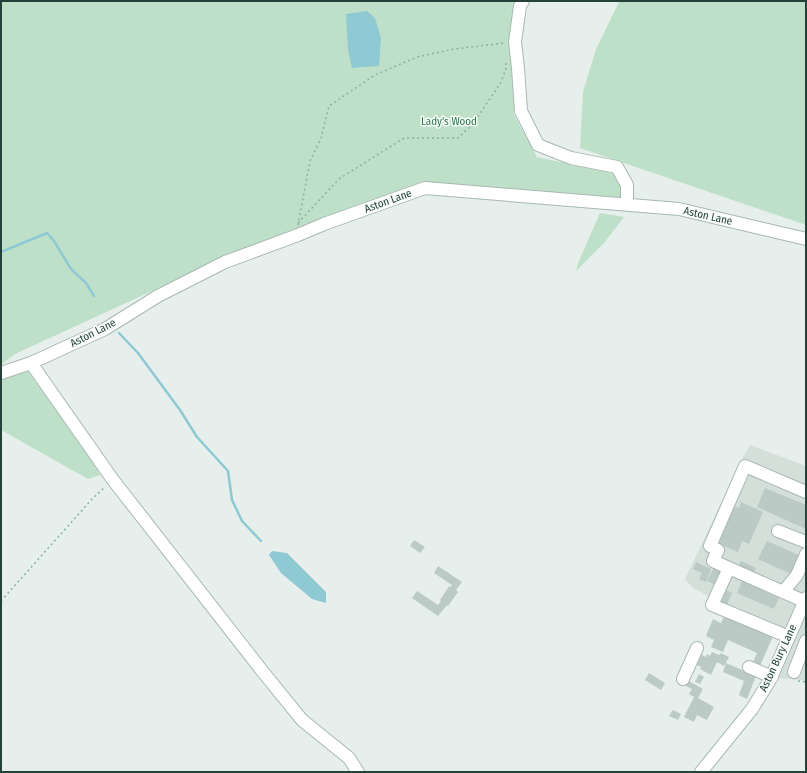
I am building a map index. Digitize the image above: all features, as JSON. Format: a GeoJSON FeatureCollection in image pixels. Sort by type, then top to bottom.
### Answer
{"type":"FeatureCollection","features":[{"type":"Feature","properties":{"kind":"street"},"geometry":{"type":"LineString","coordinates":[[523,1],[520,6],[515,42],[521,111],[538,145],[571,158],[617,167],[627,185],[627,205]]}},
{"type":"Feature","properties":{"kind":"street","name":"Aston Lane"},"geometry":{"type":"LineString","coordinates":[[1,373],[31,363],[105,328],[158,296],[225,262],[298,229],[324,224],[425,188],[679,209],[806,239]]}},
{"type":"Feature","properties":{"kind":"street"},"geometry":{"type":"LineString","coordinates":[[31,363],[112,480],[263,672],[302,720],[349,758],[358,772]]}},
{"type":"Feature","properties":{"kind":"street"},"geometry":{"type":"LineString","coordinates":[[806,492],[745,466],[710,546],[718,550],[713,561],[783,592],[806,600]]}},
{"type":"Feature","properties":{"kind":"street"},"geometry":{"type":"LineString","coordinates":[[778,531],[806,542]]}},
{"type":"Feature","properties":{"kind":"street"},"geometry":{"type":"LineString","coordinates":[[783,592],[797,575],[806,554]]}},
{"type":"Feature","properties":{"kind":"street"},"geometry":{"type":"LineString","coordinates":[[729,568],[712,605],[789,637]]}},
{"type":"Feature","properties":{"kind":"street","name":"Aston Bury Lane"},"geometry":{"type":"LineString","coordinates":[[701,772],[752,709],[772,676],[806,600]]}},
{"type":"Feature","properties":{"kind":"street"},"geometry":{"type":"LineString","coordinates":[[794,672],[806,641]]}},
{"type":"Feature","properties":{"kind":"street"},"geometry":{"type":"LineString","coordinates":[[683,679],[697,648]]}},
{"type":"Feature","properties":{"kind":"street"},"geometry":{"type":"LineString","coordinates":[[749,668],[772,676]]}},
{"type":"Feature","properties":{"kind":"path"},"geometry":{"type":"LineString","coordinates":[[298,229],[310,161],[321,138],[329,106],[375,75],[417,57],[454,49],[515,42]]}},
{"type":"Feature","properties":{"kind":"path"},"geometry":{"type":"LineString","coordinates":[[298,229],[339,179],[404,138],[458,138],[473,124],[500,84],[506,69],[506,57]]}},
{"type":"Feature","properties":{"kind":"path"},"geometry":{"type":"LineString","coordinates":[[1,601],[93,498],[112,480]]}},
{"type":"Feature","properties":{"kind":"shaded area"},"geometry":{"type":"Polygon","coordinates":[[[750,445],[806,466],[806,681],[770,677],[785,635],[693,588],[685,579],[750,445]]]}},
{"type":"Feature","properties":{"kind":"green space","name":"Lady's Wood"},"geometry":{"type":"Polygon","coordinates":[[[1,1],[522,1],[513,49],[514,115],[537,157],[613,173],[622,188],[622,202],[494,192],[422,182],[324,217],[297,231],[239,251],[15,354],[1,365],[1,1]]]}},
{"type":"Feature","properties":{"kind":"green space"},"geometry":{"type":"Polygon","coordinates":[[[618,1],[806,1],[806,225],[580,148],[583,92],[596,49],[619,2],[618,1]]]}},
{"type":"Feature","properties":{"kind":"green space"},"geometry":{"type":"Polygon","coordinates":[[[600,213],[624,217],[604,243],[576,271],[578,263],[600,213]]]}},
{"type":"Feature","properties":{"kind":"green space"},"geometry":{"type":"Polygon","coordinates":[[[26,369],[86,451],[100,475],[88,479],[1,430],[1,377],[26,369]]]}},
{"type":"Feature","properties":{"kind":"water"},"geometry":{"type":"Polygon","coordinates":[[[367,11],[375,18],[381,38],[379,66],[352,68],[348,50],[346,14],[367,11]]]}},
{"type":"Feature","properties":{"kind":"water"},"geometry":{"type":"Polygon","coordinates":[[[272,551],[287,553],[326,592],[326,603],[312,599],[281,573],[269,555],[272,551]]]}},
{"type":"Feature","properties":{"kind":"building"},"geometry":{"type":"Polygon","coordinates":[[[765,488],[806,505],[806,529],[757,507],[765,488]]]}},
{"type":"Feature","properties":{"kind":"building"},"geometry":{"type":"Polygon","coordinates":[[[741,502],[763,512],[749,544],[742,541],[738,552],[715,542],[732,505],[739,508],[741,502]]]}},
{"type":"Feature","properties":{"kind":"building"},"geometry":{"type":"Polygon","coordinates":[[[414,540],[425,547],[420,553],[410,546],[414,540]]]}},
{"type":"Feature","properties":{"kind":"building"},"geometry":{"type":"Polygon","coordinates":[[[767,541],[801,556],[793,575],[758,559],[767,541]]]}},
{"type":"Feature","properties":{"kind":"building"},"geometry":{"type":"Polygon","coordinates":[[[741,561],[756,568],[751,577],[736,571],[741,561]]]}},
{"type":"Feature","properties":{"kind":"building"},"geometry":{"type":"Polygon","coordinates":[[[696,562],[711,569],[706,582],[699,579],[702,573],[693,569],[696,562]]]}},
{"type":"Feature","properties":{"kind":"building"},"geometry":{"type":"Polygon","coordinates":[[[438,566],[462,582],[456,590],[458,592],[448,606],[447,605],[438,616],[412,598],[417,591],[438,605],[449,586],[450,587],[452,585],[434,573],[438,566]]]}},
{"type":"Feature","properties":{"kind":"building"},"geometry":{"type":"Polygon","coordinates":[[[714,567],[723,571],[716,585],[707,581],[714,567]]]}},
{"type":"Feature","properties":{"kind":"building"},"geometry":{"type":"Polygon","coordinates":[[[742,581],[779,598],[774,609],[737,593],[742,581]]]}},
{"type":"Feature","properties":{"kind":"building"},"geometry":{"type":"Polygon","coordinates":[[[726,590],[732,593],[725,609],[719,606],[726,590]]]}},
{"type":"Feature","properties":{"kind":"building"},"geometry":{"type":"Polygon","coordinates":[[[726,612],[774,634],[759,668],[752,665],[757,653],[728,640],[723,652],[711,647],[714,640],[706,636],[713,619],[721,623],[726,612]]]}},
{"type":"Feature","properties":{"kind":"building"},"geometry":{"type":"Polygon","coordinates":[[[712,652],[719,655],[721,653],[729,657],[724,666],[717,662],[711,675],[700,669],[701,667],[697,665],[702,655],[706,657],[707,654],[710,656],[712,652]]]}},
{"type":"Feature","properties":{"kind":"building"},"geometry":{"type":"Polygon","coordinates":[[[726,663],[756,676],[747,699],[739,695],[744,681],[723,672],[726,663]]]}},
{"type":"Feature","properties":{"kind":"building"},"geometry":{"type":"Polygon","coordinates":[[[649,673],[665,683],[661,690],[645,680],[649,673]]]}},
{"type":"Feature","properties":{"kind":"building"},"geometry":{"type":"Polygon","coordinates":[[[699,674],[704,677],[700,684],[695,682],[699,674]]]}},
{"type":"Feature","properties":{"kind":"building"},"geometry":{"type":"Polygon","coordinates":[[[687,680],[703,689],[698,698],[714,707],[707,720],[697,715],[694,722],[684,717],[694,697],[689,694],[692,689],[684,685],[687,680]]]}},
{"type":"Feature","properties":{"kind":"building"},"geometry":{"type":"Polygon","coordinates":[[[673,710],[681,714],[678,720],[669,716],[673,710]]]}},
{"type":"Feature","properties":{"kind":"waterway"},"geometry":{"type":"LineString","coordinates":[[1,252],[47,233],[54,241],[71,269],[86,283],[94,296]]}},
{"type":"Feature","properties":{"kind":"waterway"},"geometry":{"type":"LineString","coordinates":[[119,333],[138,353],[180,410],[197,437],[228,471],[232,500],[242,521],[261,541]]}}]}
